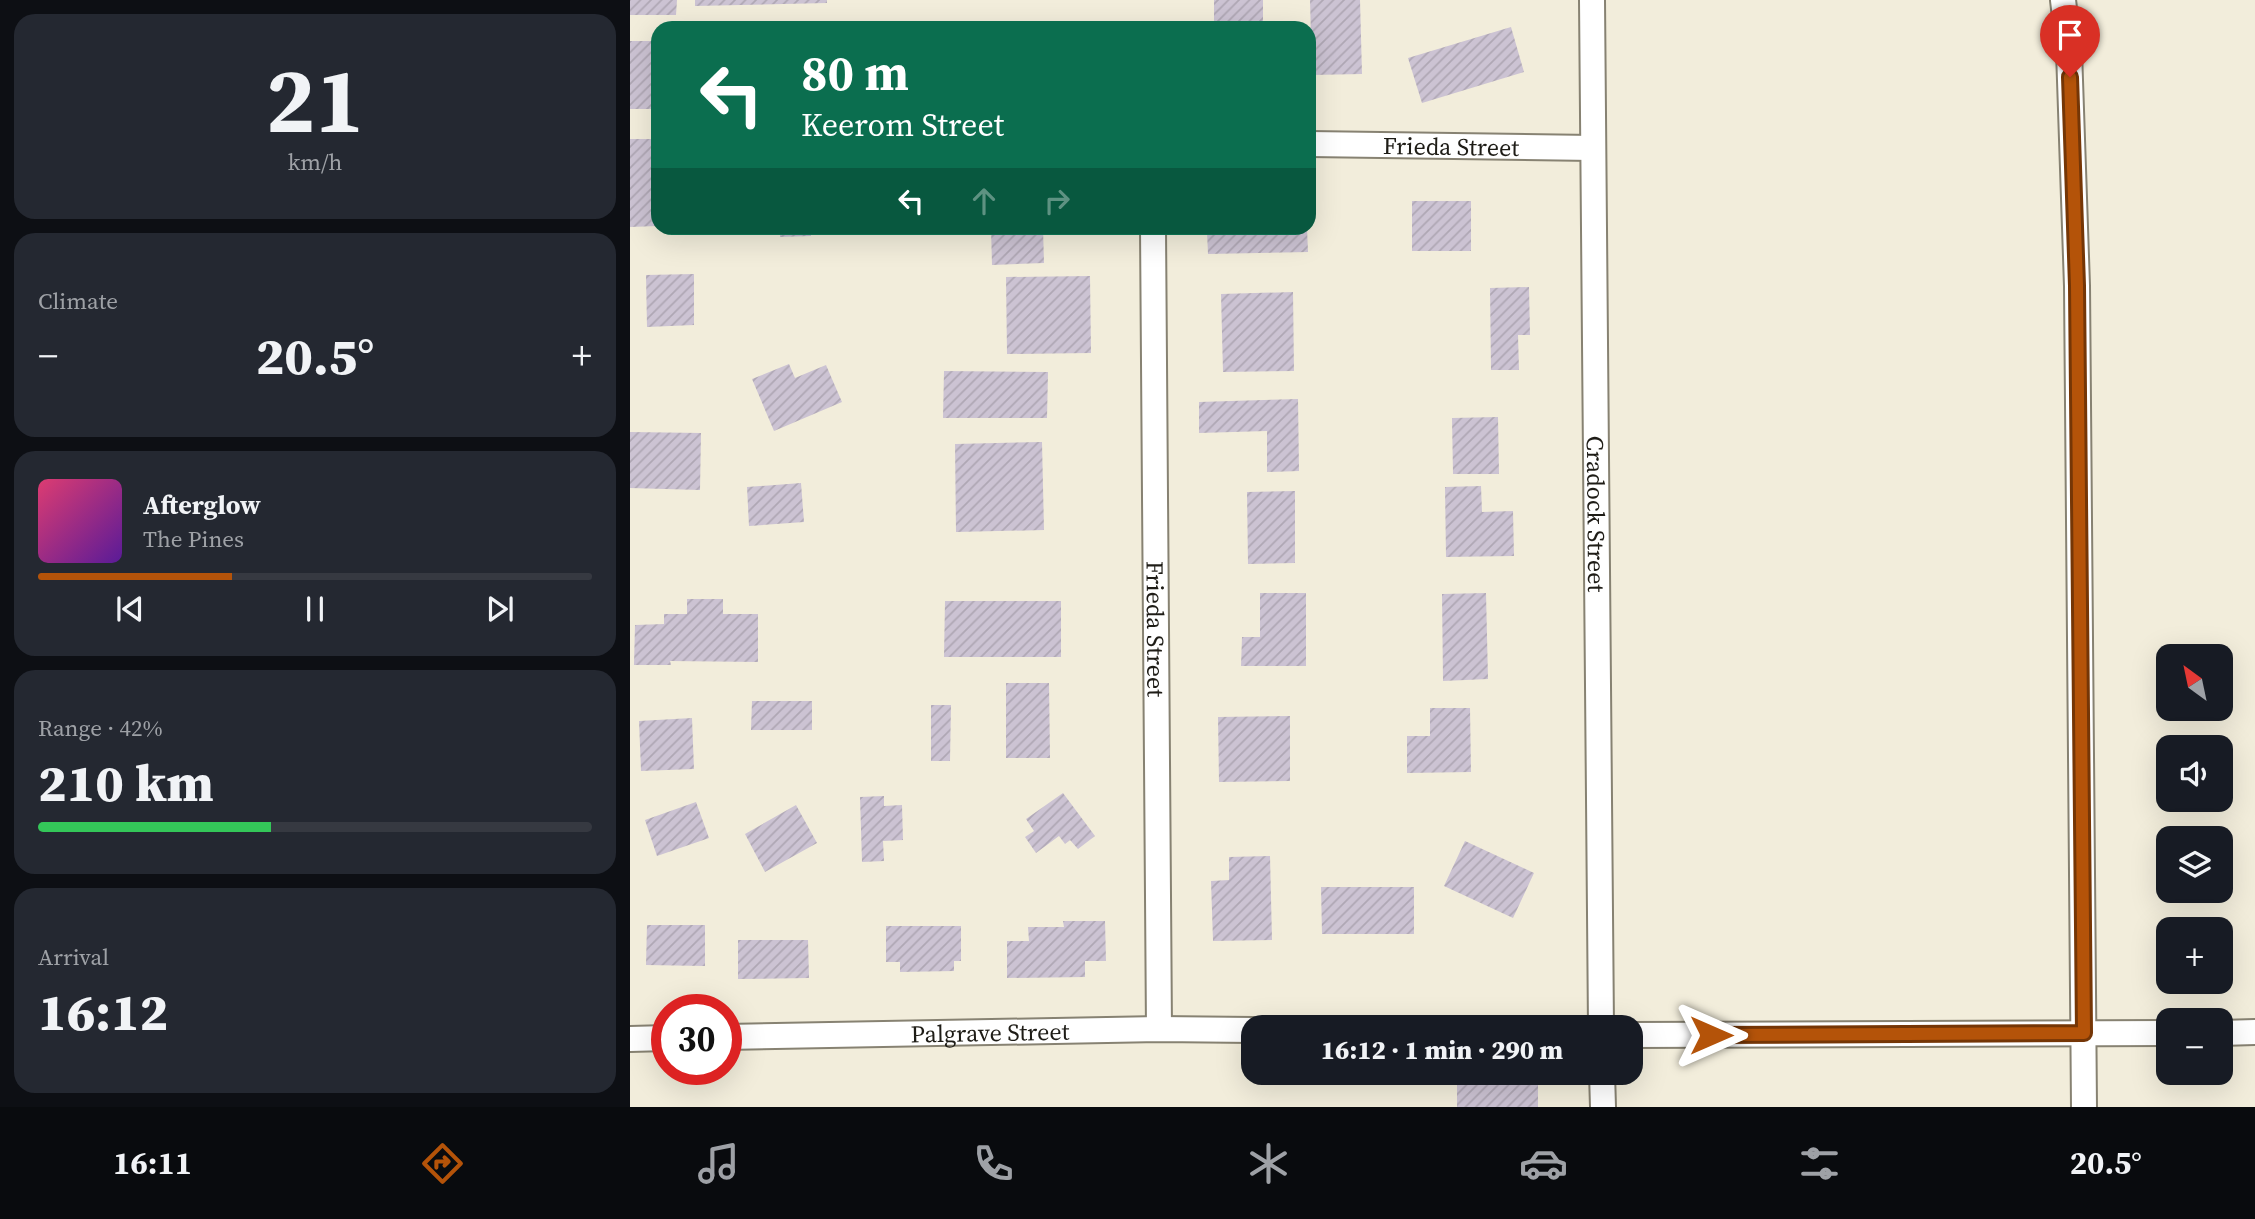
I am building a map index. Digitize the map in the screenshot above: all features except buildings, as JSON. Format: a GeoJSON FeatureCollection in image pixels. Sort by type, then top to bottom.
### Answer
{"type":"FeatureCollection","features":[{"type":"Feature","properties":{"kind":"street","name":"Cradock Street"},"geometry":{"type":"LineString","coordinates":[[1592,0],[1601,1015]]}},
{"type":"Feature","properties":{"kind":"street"},"geometry":{"type":"LineString","coordinates":[[2063,0],[2069,51],[2077,286],[2084,1107]]}},
{"type":"Feature","properties":{"kind":"street","name":"Frieda Street"},"geometry":{"type":"LineString","coordinates":[[1316,144],[1593,148]]}},
{"type":"Feature","properties":{"kind":"street","name":"Frieda Street"},"geometry":{"type":"LineString","coordinates":[[1153,235],[1159,1029]]}},
{"type":"Feature","properties":{"kind":"street","name":"Palgrave Street"},"geometry":{"type":"LineString","coordinates":[[742,1037],[1241,1030]]}},
{"type":"Feature","properties":{"kind":"street"},"geometry":{"type":"LineString","coordinates":[[2233,1032],[2255,1032]]}},
{"type":"Feature","properties":{"kind":"street"},"geometry":{"type":"LineString","coordinates":[[1643,1035],[2156,1033]]}},
{"type":"Feature","properties":{"kind":"street"},"geometry":{"type":"LineString","coordinates":[[630,1039],[651,1038]]}},
{"type":"Feature","properties":{"kind":"street"},"geometry":{"type":"LineString","coordinates":[[1602,1085],[1603,1107]]}},
{"type":"Feature","properties":{"kind":"route"},"geometry":{"type":"LineString","coordinates":[[1711,1035],[2084,1033],[2077,286],[2070,77]]}}]}
